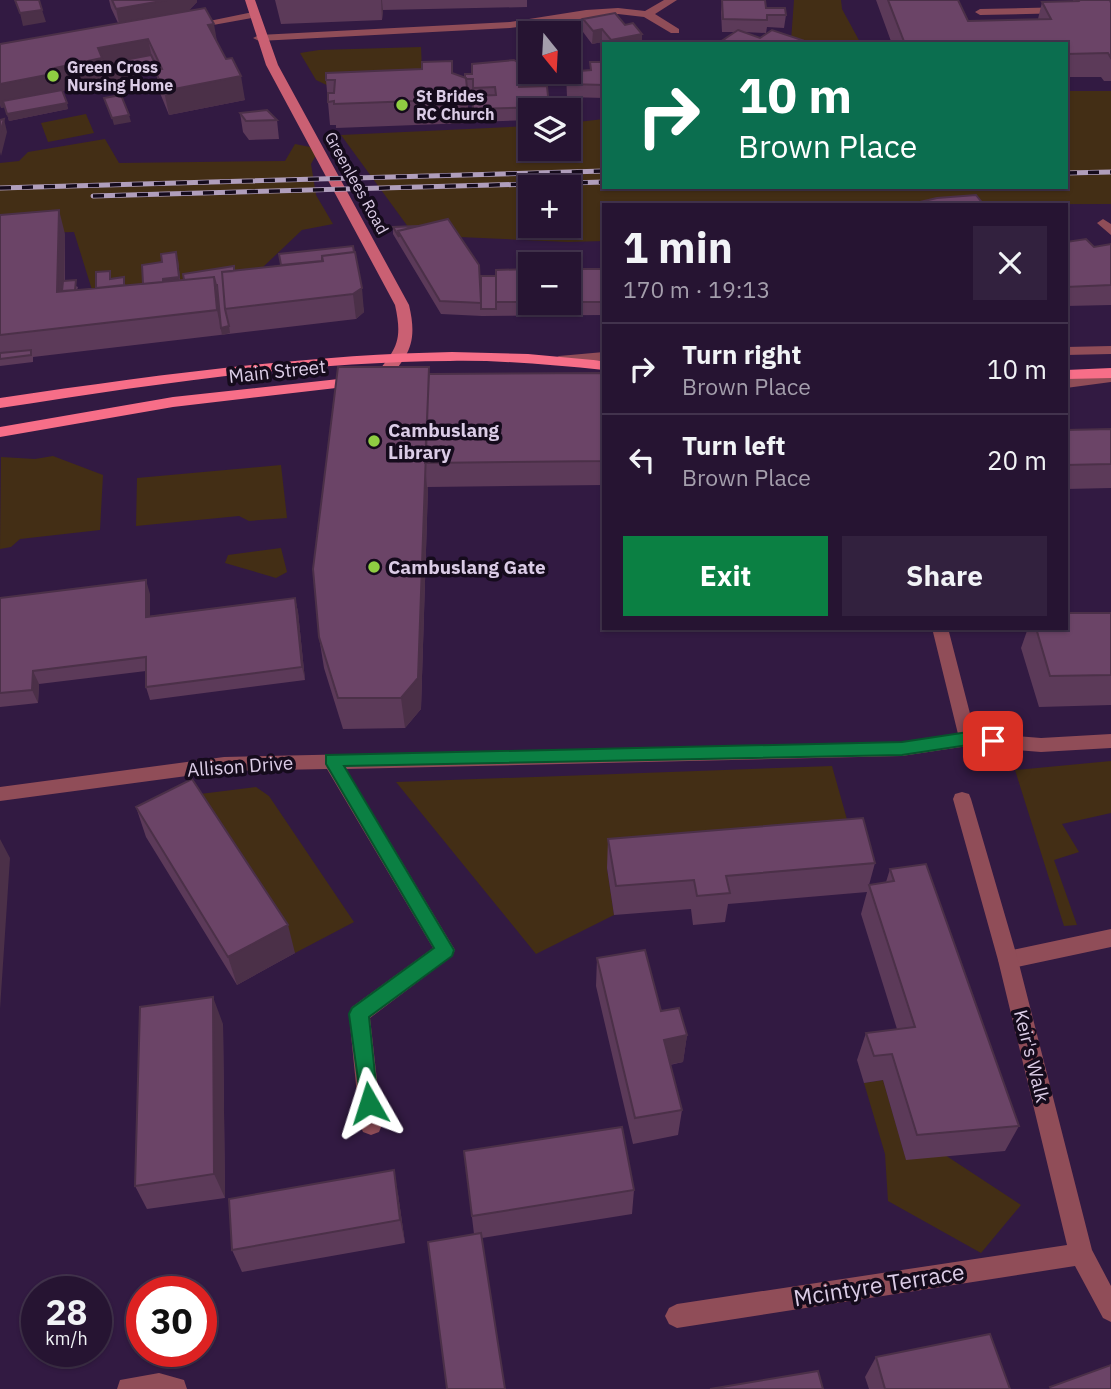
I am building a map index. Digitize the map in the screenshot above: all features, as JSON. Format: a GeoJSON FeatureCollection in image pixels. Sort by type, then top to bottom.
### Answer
{"type":"FeatureCollection","features":[{"type":"Feature","properties":{"kind":"main road","name":"Greenlees Road"},"geometry":{"type":"LineString","coordinates":[[250,0],[259,38],[274,72],[327,163],[402,305],[408,330],[402,356]]}},
{"type":"Feature","properties":{"kind":"main road","name":"Main Street"},"geometry":{"type":"LineString","coordinates":[[0,403],[205,371],[402,356],[559,360],[602,366]]}},
{"type":"Feature","properties":{"kind":"main road"},"geometry":{"type":"LineString","coordinates":[[379,380],[402,356]]}},
{"type":"Feature","properties":{"kind":"main road"},"geometry":{"type":"LineString","coordinates":[[1068,375],[1111,375]]}},
{"type":"Feature","properties":{"kind":"main road","name":"Main Street"},"geometry":{"type":"LineString","coordinates":[[0,432],[173,402],[303,386],[405,379]]}},
{"type":"Feature","properties":{"kind":"street"},"geometry":{"type":"LineString","coordinates":[[259,38],[534,23],[586,13],[647,14],[672,0]]}},
{"type":"Feature","properties":{"kind":"street"},"geometry":{"type":"LineString","coordinates":[[980,12],[1111,9]]}},
{"type":"Feature","properties":{"kind":"street"},"geometry":{"type":"LineString","coordinates":[[647,14],[675,31]]}},
{"type":"Feature","properties":{"kind":"street"},"geometry":{"type":"LineString","coordinates":[[176,29],[253,15]]}},
{"type":"Feature","properties":{"kind":"street"},"geometry":{"type":"LineString","coordinates":[[1068,351],[1111,350]]}},
{"type":"Feature","properties":{"kind":"street","name":"Main Street"},"geometry":{"type":"LineString","coordinates":[[559,360],[602,356]]}},
{"type":"Feature","properties":{"kind":"street"},"geometry":{"type":"LineString","coordinates":[[1068,383],[1111,375]]}},
{"type":"Feature","properties":{"kind":"street"},"geometry":{"type":"LineString","coordinates":[[941,630],[968,739]]}},
{"type":"Feature","properties":{"kind":"street","name":"Allison Drive"},"geometry":{"type":"LineString","coordinates":[[0,794],[224,764],[902,749],[968,739],[1041,745],[1111,741]]}},
{"type":"Feature","properties":{"kind":"street"},"geometry":{"type":"LineString","coordinates":[[331,760],[445,950],[359,1014],[371,1125]]}},
{"type":"Feature","properties":{"kind":"street","name":"Keir's Walk"},"geometry":{"type":"LineString","coordinates":[[962,799],[1008,960],[1080,1254],[1111,1310]]}},
{"type":"Feature","properties":{"kind":"street"},"geometry":{"type":"LineString","coordinates":[[1008,960],[1111,938]]}},
{"type":"Feature","properties":{"kind":"street","name":"Mcintyre Terrace"},"geometry":{"type":"LineString","coordinates":[[677,1316],[1080,1254]]}},
{"type":"Feature","properties":{"kind":"street"},"geometry":{"type":"LineString","coordinates":[[129,1389],[159,1385],[175,1389]]}},
{"type":"Feature","properties":{"kind":"shaded area"},"geometry":{"type":"Polygon","coordinates":[[[794,0],[841,0],[842,9],[860,42],[792,42],[794,0]]]}},
{"type":"Feature","properties":{"kind":"shaded area"},"geometry":{"type":"Polygon","coordinates":[[[421,47],[422,70],[333,88],[316,80],[300,53],[319,50],[421,47]]]}},
{"type":"Feature","properties":{"kind":"shaded area"},"geometry":{"type":"Polygon","coordinates":[[[1068,91],[1111,91],[1111,204],[602,203],[602,241],[414,235],[341,135],[518,127],[518,161],[581,161],[581,122],[602,119],[602,189],[1068,189],[1068,91]]]}},
{"type":"Feature","properties":{"kind":"shaded area"},"geometry":{"type":"Polygon","coordinates":[[[86,114],[94,133],[48,142],[41,123],[86,114]]]}},
{"type":"Feature","properties":{"kind":"shaded area"},"geometry":{"type":"Polygon","coordinates":[[[105,139],[119,163],[285,161],[295,144],[310,147],[316,155],[311,164],[316,195],[333,224],[302,230],[263,267],[197,292],[97,306],[74,232],[0,234],[0,163],[19,161],[28,152],[105,139]]]}},
{"type":"Feature","properties":{"kind":"shaded area"},"geometry":{"type":"Polygon","coordinates":[[[53,456],[103,475],[100,530],[20,539],[11,547],[0,549],[1,457],[35,459],[53,456]]]}},
{"type":"Feature","properties":{"kind":"shaded area"},"geometry":{"type":"Polygon","coordinates":[[[281,465],[287,518],[249,521],[239,516],[136,526],[137,478],[281,465]]]}},
{"type":"Feature","properties":{"kind":"shaded area"},"geometry":{"type":"Polygon","coordinates":[[[281,548],[287,572],[276,578],[225,563],[228,555],[281,548]]]}},
{"type":"Feature","properties":{"kind":"shaded area"},"geometry":{"type":"Polygon","coordinates":[[[1111,761],[1111,813],[1062,824],[1079,852],[1054,860],[1077,925],[1064,926],[1015,770],[1111,761]]]}},
{"type":"Feature","properties":{"kind":"shaded area"},"geometry":{"type":"Polygon","coordinates":[[[832,766],[855,848],[607,868],[614,915],[536,954],[396,782],[832,766]]]}},
{"type":"Feature","properties":{"kind":"shaded area"},"geometry":{"type":"Polygon","coordinates":[[[256,787],[269,796],[354,922],[295,953],[192,795],[256,787]]]}},
{"type":"Feature","properties":{"kind":"shaded area"},"geometry":{"type":"Polygon","coordinates":[[[883,1080],[906,1159],[945,1155],[1021,1205],[981,1253],[888,1201],[885,1154],[864,1083],[883,1080]]]}},
{"type":"Feature","properties":{"kind":"building"},"geometry":{"type":"Polygon","coordinates":[[[15,0],[39,0],[42,10],[20,13],[15,0]]]}},
{"type":"Feature","properties":{"kind":"building"},"geometry":{"type":"Polygon","coordinates":[[[112,0],[167,0],[116,9],[112,0]]]}},
{"type":"Feature","properties":{"kind":"building"},"geometry":{"type":"Polygon","coordinates":[[[722,0],[765,0],[766,8],[785,8],[786,15],[767,15],[767,20],[723,19],[722,0]]]}},
{"type":"Feature","properties":{"kind":"building"},"geometry":{"type":"Polygon","coordinates":[[[888,0],[958,0],[968,21],[1051,19],[1042,2],[1110,0],[1111,3],[1111,58],[1108,53],[1068,54],[1068,42],[904,42],[888,0]]]}},
{"type":"Feature","properties":{"kind":"building"},"geometry":{"type":"Polygon","coordinates":[[[205,8],[214,24],[208,25],[226,59],[232,58],[241,76],[164,91],[155,70],[162,69],[148,39],[98,48],[102,58],[55,68],[57,73],[0,84],[0,44],[205,8]]]}},
{"type":"Feature","properties":{"kind":"building"},"geometry":{"type":"Polygon","coordinates":[[[615,13],[625,25],[633,23],[642,34],[611,40],[602,29],[593,31],[583,19],[615,13]]]}},
{"type":"Feature","properties":{"kind":"building"},"geometry":{"type":"Polygon","coordinates":[[[738,30],[760,38],[772,30],[802,40],[728,42],[723,40],[738,30]]]}},
{"type":"Feature","properties":{"kind":"building"},"geometry":{"type":"Polygon","coordinates":[[[151,55],[156,65],[106,75],[103,64],[151,55]]]}},
{"type":"Feature","properties":{"kind":"building"},"geometry":{"type":"Polygon","coordinates":[[[514,60],[518,62],[519,87],[547,86],[548,98],[518,98],[518,108],[473,109],[472,96],[496,95],[495,87],[473,88],[473,79],[466,79],[465,74],[472,74],[472,64],[514,60]]]}},
{"type":"Feature","properties":{"kind":"building"},"geometry":{"type":"Polygon","coordinates":[[[452,61],[452,73],[466,78],[468,99],[334,104],[334,101],[328,102],[328,93],[334,93],[335,80],[326,80],[326,73],[422,69],[422,62],[452,61]]]}},
{"type":"Feature","properties":{"kind":"building"},"geometry":{"type":"Polygon","coordinates":[[[590,62],[602,62],[602,85],[567,84],[581,84],[581,71],[591,70],[590,62]]]}},
{"type":"Feature","properties":{"kind":"building"},"geometry":{"type":"Polygon","coordinates":[[[62,90],[67,103],[7,114],[3,101],[62,90]]]}},
{"type":"Feature","properties":{"kind":"building"},"geometry":{"type":"Polygon","coordinates":[[[121,95],[129,115],[112,118],[104,98],[121,95]]]}},
{"type":"Feature","properties":{"kind":"building"},"geometry":{"type":"Polygon","coordinates":[[[267,110],[277,120],[246,121],[240,113],[267,110]]]}},
{"type":"Feature","properties":{"kind":"building"},"geometry":{"type":"Polygon","coordinates":[[[976,195],[982,203],[916,203],[937,198],[976,195]]]}},
{"type":"Feature","properties":{"kind":"building"},"geometry":{"type":"Polygon","coordinates":[[[59,210],[57,292],[214,277],[217,310],[0,335],[0,215],[59,210]]]}},
{"type":"Feature","properties":{"kind":"building"},"geometry":{"type":"Polygon","coordinates":[[[448,219],[479,265],[481,303],[440,301],[398,231],[448,219]]]}},
{"type":"Feature","properties":{"kind":"building"},"geometry":{"type":"Polygon","coordinates":[[[418,226],[398,231],[399,237],[393,227],[418,226]]]}},
{"type":"Feature","properties":{"kind":"building"},"geometry":{"type":"Polygon","coordinates":[[[1086,239],[1094,247],[1111,244],[1111,285],[1068,287],[1068,242],[1086,239]]]}},
{"type":"Feature","properties":{"kind":"building"},"geometry":{"type":"Polygon","coordinates":[[[353,246],[354,252],[322,256],[322,261],[281,265],[279,254],[353,246]]]}},
{"type":"Feature","properties":{"kind":"building"},"geometry":{"type":"Polygon","coordinates":[[[176,252],[179,277],[143,284],[142,265],[162,262],[161,254],[176,252]]]}},
{"type":"Feature","properties":{"kind":"building"},"geometry":{"type":"Polygon","coordinates":[[[355,252],[362,288],[353,294],[225,309],[222,272],[323,261],[322,256],[355,252]]]}},
{"type":"Feature","properties":{"kind":"building"},"geometry":{"type":"Polygon","coordinates":[[[234,266],[234,271],[222,272],[229,326],[221,328],[214,277],[184,280],[183,274],[234,266]]]}},
{"type":"Feature","properties":{"kind":"building"},"geometry":{"type":"Polygon","coordinates":[[[518,269],[518,302],[496,302],[496,270],[518,269]]]}},
{"type":"Feature","properties":{"kind":"building"},"geometry":{"type":"Polygon","coordinates":[[[581,269],[602,269],[602,302],[581,302],[581,269]]]}},
{"type":"Feature","properties":{"kind":"building"},"geometry":{"type":"Polygon","coordinates":[[[110,271],[110,279],[124,277],[124,285],[96,288],[96,272],[110,271]]]}},
{"type":"Feature","properties":{"kind":"building"},"geometry":{"type":"Polygon","coordinates":[[[481,276],[496,276],[496,309],[481,309],[481,276]]]}},
{"type":"Feature","properties":{"kind":"building"},"geometry":{"type":"Polygon","coordinates":[[[76,280],[75,290],[62,291],[63,281],[76,280]]]}},
{"type":"Feature","properties":{"kind":"building"},"geometry":{"type":"Polygon","coordinates":[[[31,350],[31,355],[0,359],[0,353],[31,350]]]}},
{"type":"Feature","properties":{"kind":"building","name":"Cambuslang Gate"},"geometry":{"type":"Polygon","coordinates":[[[338,367],[429,367],[418,678],[401,698],[338,698],[319,637],[313,569],[338,367]]]}},
{"type":"Feature","properties":{"kind":"building"},"geometry":{"type":"Polygon","coordinates":[[[602,373],[602,461],[425,463],[429,374],[602,373]]]}},
{"type":"Feature","properties":{"kind":"building"},"geometry":{"type":"Polygon","coordinates":[[[1111,429],[1111,464],[1068,465],[1068,430],[1111,429]]]}},
{"type":"Feature","properties":{"kind":"building"},"geometry":{"type":"Polygon","coordinates":[[[146,580],[146,617],[295,598],[302,667],[146,687],[146,657],[33,671],[32,690],[0,693],[0,598],[146,580]]]}},
{"type":"Feature","properties":{"kind":"building"},"geometry":{"type":"Polygon","coordinates":[[[1068,613],[1111,613],[1111,675],[1050,676],[1037,630],[1068,630],[1068,613]]]}},
{"type":"Feature","properties":{"kind":"building"},"geometry":{"type":"Polygon","coordinates":[[[192,779],[288,925],[228,957],[136,807],[192,779]]]}},
{"type":"Feature","properties":{"kind":"building"},"geometry":{"type":"Polygon","coordinates":[[[863,818],[875,863],[726,876],[730,893],[697,896],[694,880],[616,886],[608,839],[863,818]]]}},
{"type":"Feature","properties":{"kind":"building"},"geometry":{"type":"Polygon","coordinates":[[[926,864],[1019,1126],[917,1135],[892,1054],[874,1056],[866,1033],[915,1027],[869,885],[894,881],[890,869],[926,864]]]}},
{"type":"Feature","properties":{"kind":"building"},"geometry":{"type":"Polygon","coordinates":[[[645,950],[661,1011],[679,1008],[687,1035],[664,1040],[682,1110],[635,1118],[597,958],[645,950]]]}},
{"type":"Feature","properties":{"kind":"building"},"geometry":{"type":"Polygon","coordinates":[[[213,997],[214,1174],[135,1186],[140,1007],[213,997]]]}},
{"type":"Feature","properties":{"kind":"building"},"geometry":{"type":"Polygon","coordinates":[[[622,1127],[634,1190],[472,1216],[464,1151],[622,1127]]]}},
{"type":"Feature","properties":{"kind":"building"},"geometry":{"type":"Polygon","coordinates":[[[394,1170],[400,1220],[232,1250],[229,1199],[394,1170]]]}},
{"type":"Feature","properties":{"kind":"building"},"geometry":{"type":"Polygon","coordinates":[[[481,1233],[505,1389],[447,1389],[428,1242],[481,1233]]]}},
{"type":"Feature","properties":{"kind":"building"},"geometry":{"type":"Polygon","coordinates":[[[990,1334],[1010,1389],[885,1389],[876,1357],[990,1334]]]}},
{"type":"Feature","properties":{"kind":"building"},"geometry":{"type":"Polygon","coordinates":[[[1111,1365],[1111,1389],[1050,1387],[1111,1365]]]}},
{"type":"Feature","properties":{"kind":"building"},"geometry":{"type":"Polygon","coordinates":[[[818,1371],[823,1389],[710,1389],[818,1371]]]}},
{"type":"Feature","properties":{"kind":"railway"},"geometry":{"type":"LineString","coordinates":[[0,188],[602,171]]}},
{"type":"Feature","properties":{"kind":"railway"},"geometry":{"type":"LineString","coordinates":[[1068,173],[1111,172]]}},
{"type":"Feature","properties":{"kind":"railway"},"geometry":{"type":"LineString","coordinates":[[93,196],[602,182]]}},
{"type":"Feature","properties":{"kind":"place","name":"Green Cross Nursing Home"},"geometry":{"type":"Point","coordinates":[53,76]}},
{"type":"Feature","properties":{"kind":"place","name":"St Brides RC Church"},"geometry":{"type":"Point","coordinates":[402,105]}},
{"type":"Feature","properties":{"kind":"place","name":"Cambuslang Library"},"geometry":{"type":"Point","coordinates":[374,441]}},
{"type":"Feature","properties":{"kind":"place","name":"Cambuslang Gate"},"geometry":{"type":"Point","coordinates":[374,567]}},
{"type":"Feature","properties":{"kind":"route"},"geometry":{"type":"LineString","coordinates":[[369,1103],[359,1014],[445,950],[346,780],[331,760],[902,749],[968,739],[993,741]]}}]}
